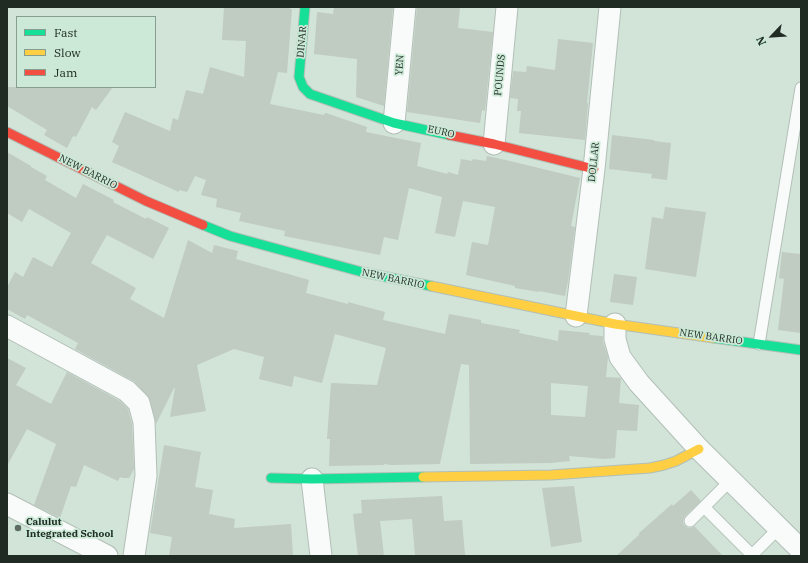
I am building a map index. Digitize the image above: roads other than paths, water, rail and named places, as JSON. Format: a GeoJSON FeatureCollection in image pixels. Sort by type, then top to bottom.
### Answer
{"type":"FeatureCollection","features":[{"type":"Feature","properties":{"kind":"main road","name":"DINAR"},"geometry":{"type":"LineString","coordinates":[[299,77],[305,7]]}},
{"type":"Feature","properties":{"kind":"main road","name":"EURO"},"geometry":{"type":"LineString","coordinates":[[299,77],[303,87],[310,94],[394,123],[494,144],[594,170]]}},
{"type":"Feature","properties":{"kind":"main road","name":"NEW BARRIO"},"geometry":{"type":"LineString","coordinates":[[7,132],[146,201],[230,236],[362,272],[615,324],[801,350]]}},
{"type":"Feature","properties":{"kind":"main road"},"geometry":{"type":"LineString","coordinates":[[271,478],[312,479],[552,475],[650,468],[676,461],[699,449]]}},
{"type":"Feature","properties":{"kind":"street","name":"YEN"},"geometry":{"type":"LineString","coordinates":[[394,123],[405,7]]}},
{"type":"Feature","properties":{"kind":"street","name":"POUNDS"},"geometry":{"type":"LineString","coordinates":[[494,144],[507,7]]}},
{"type":"Feature","properties":{"kind":"street","name":"DOLLAR"},"geometry":{"type":"LineString","coordinates":[[576,316],[594,170],[610,7]]}},
{"type":"Feature","properties":{"kind":"street"},"geometry":{"type":"LineString","coordinates":[[615,324],[615,339],[620,357],[639,383],[699,449],[801,550]]}},
{"type":"Feature","properties":{"kind":"street"},"geometry":{"type":"LineString","coordinates":[[7,326],[127,391],[139,403],[144,422],[146,476],[134,556]]}},
{"type":"Feature","properties":{"kind":"street"},"geometry":{"type":"LineString","coordinates":[[312,479],[321,556]]}},
{"type":"Feature","properties":{"kind":"street"},"geometry":{"type":"LineString","coordinates":[[7,504],[107,556]]}},
{"type":"Feature","properties":{"kind":"lane"},"geometry":{"type":"LineString","coordinates":[[759,344],[801,88]]}},
{"type":"Feature","properties":{"kind":"lane"},"geometry":{"type":"LineString","coordinates":[[690,521],[726,485],[730,479]]}},
{"type":"Feature","properties":{"kind":"lane"},"geometry":{"type":"LineString","coordinates":[[704,507],[751,555],[779,528]]}},
{"type":"Feature","properties":{"kind":"place","name":"Calulut Integrated School"},"geometry":{"type":"Point","coordinates":[18,528]}}]}
